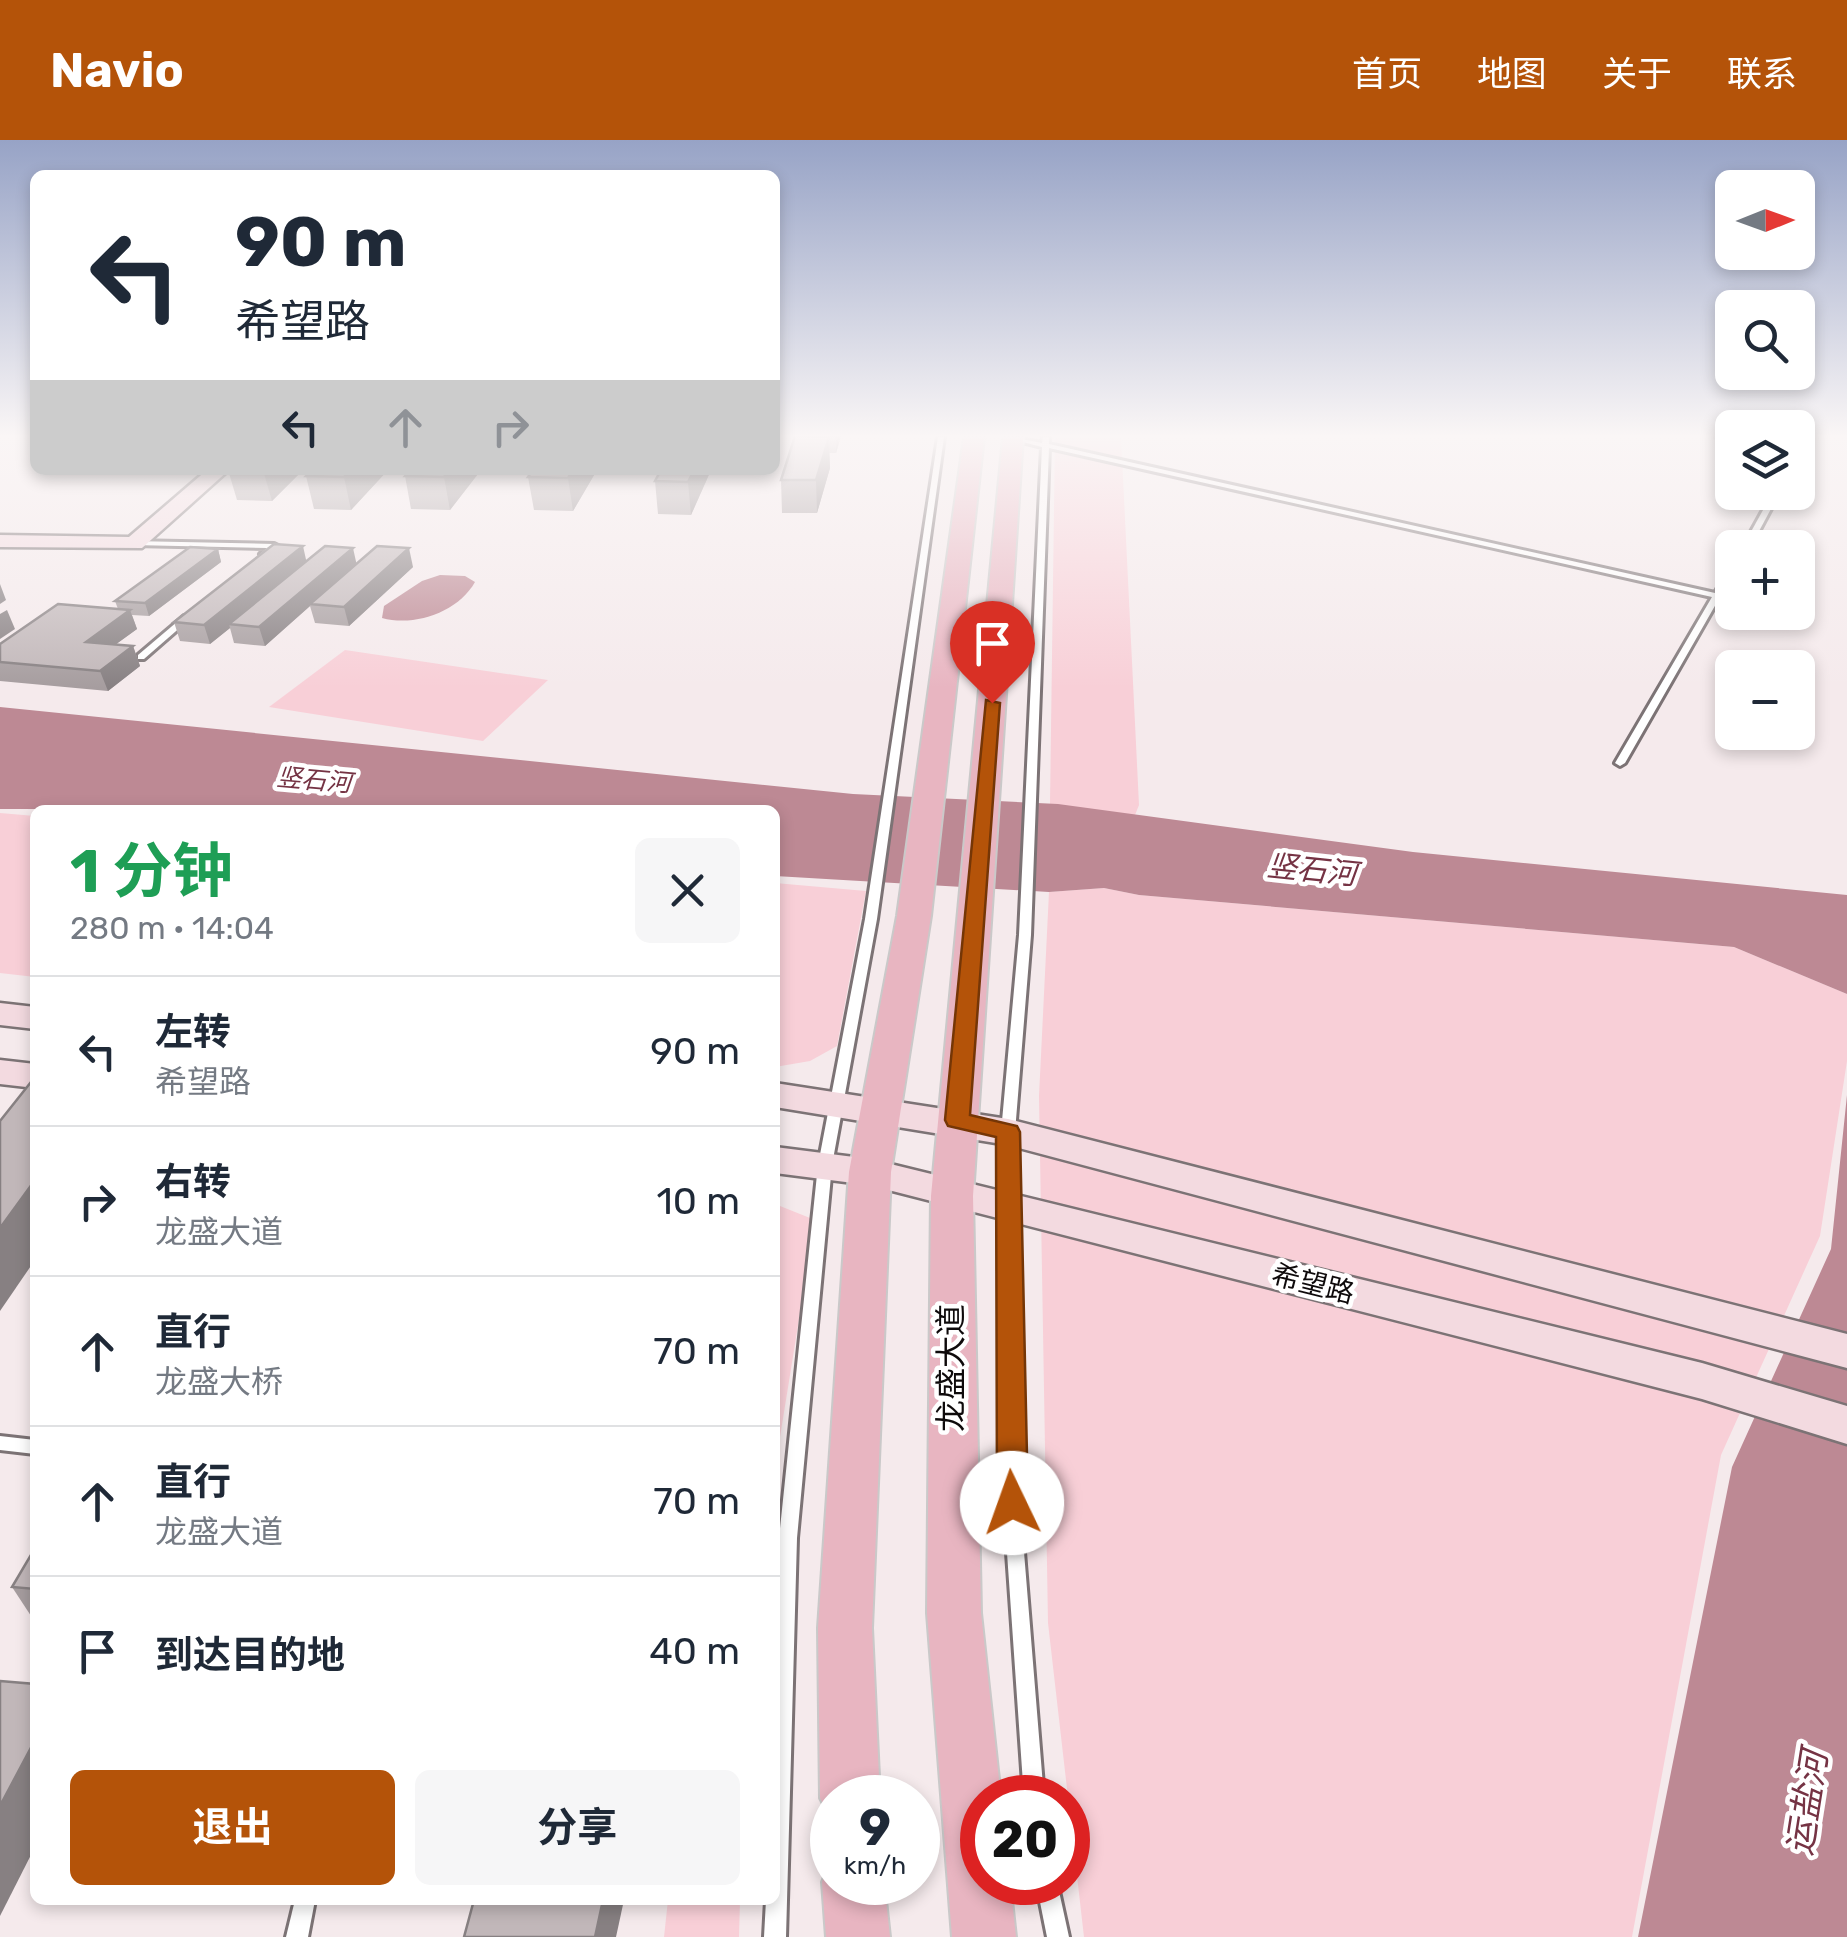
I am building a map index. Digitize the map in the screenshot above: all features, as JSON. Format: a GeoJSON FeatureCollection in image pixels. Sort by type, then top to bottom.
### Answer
{"type":"FeatureCollection","features":[{"type":"Feature","properties":{"kind":"main road"},"geometry":{"type":"LineString","coordinates":[[0,541],[134,543],[160,521]]}},
{"type":"Feature","properties":{"kind":"main road"},"geometry":{"type":"LineString","coordinates":[[849,1775],[845,1628],[848,1168],[858,1106],[914,916],[963,521]]}},
{"type":"Feature","properties":{"kind":"main road","name":"龙盛大道"},"geometry":{"type":"LineString","coordinates":[[984,1937],[954,1613],[952,1196],[1006,521]]}},
{"type":"Feature","properties":{"kind":"main road"},"geometry":{"type":"LineString","coordinates":[[0,1014],[30,1017]]}},
{"type":"Feature","properties":{"kind":"main road"},"geometry":{"type":"LineString","coordinates":[[0,1072],[30,1075]]}},
{"type":"Feature","properties":{"kind":"main road"},"geometry":{"type":"LineString","coordinates":[[780,1096],[957,1120],[1008,1132],[1721,1315],[1847,1352]]}},
{"type":"Feature","properties":{"kind":"main road","name":"希望路"},"geometry":{"type":"LineString","coordinates":[[780,1161],[848,1168],[1702,1381],[1847,1425]]}},
{"type":"Feature","properties":{"kind":"main road"},"geometry":{"type":"LineString","coordinates":[[855,1905],[858,1937]]}},
{"type":"Feature","properties":{"kind":"lane"},"geometry":{"type":"LineString","coordinates":[[858,1106],[871,919],[929,521]]}},
{"type":"Feature","properties":{"kind":"lane"},"geometry":{"type":"LineString","coordinates":[[1032,1775],[1010,1466],[1008,1132],[1025,935],[1042,521]]}},
{"type":"Feature","properties":{"kind":"lane"},"geometry":{"type":"LineString","coordinates":[[1385,521],[1715,595]]}},
{"type":"Feature","properties":{"kind":"lane"},"geometry":{"type":"LineString","coordinates":[[134,543],[274,546],[259,558]]}},
{"type":"Feature","properties":{"kind":"lane"},"geometry":{"type":"LineString","coordinates":[[1620,763],[1715,601]]}},
{"type":"Feature","properties":{"kind":"lane"},"geometry":{"type":"LineString","coordinates":[[141,657],[200,608]]}},
{"type":"Feature","properties":{"kind":"lane"},"geometry":{"type":"LineString","coordinates":[[780,1784],[788,1538],[848,1168]]}},
{"type":"Feature","properties":{"kind":"lane"},"geometry":{"type":"LineString","coordinates":[[0,1443],[30,1446]]}},
{"type":"Feature","properties":{"kind":"lane"},"geometry":{"type":"LineString","coordinates":[[298,1937],[304,1905]]}},
{"type":"Feature","properties":{"kind":"lane"},"geometry":{"type":"LineString","coordinates":[[775,1937],[776,1905]]}},
{"type":"Feature","properties":{"kind":"lane"},"geometry":{"type":"LineString","coordinates":[[1051,1905],[1058,1937]]}},
{"type":"Feature","properties":{"kind":"shaded area"},"geometry":{"type":"Polygon","coordinates":[[[1054,521],[1125,521],[1139,805],[1135,815],[1050,804],[1054,521]]]}},
{"type":"Feature","properties":{"kind":"shaded area"},"geometry":{"type":"Polygon","coordinates":[[[345,650],[548,680],[483,741],[269,707],[345,650]]]}},
{"type":"Feature","properties":{"kind":"shaded area"},"geometry":{"type":"Polygon","coordinates":[[[0,813],[30,816],[30,976],[0,973],[0,813]]]}},
{"type":"Feature","properties":{"kind":"shaded area"},"geometry":{"type":"Polygon","coordinates":[[[780,883],[866,891],[837,1046],[810,1061],[780,1066],[780,883]]]}},
{"type":"Feature","properties":{"kind":"shaded area"},"geometry":{"type":"Polygon","coordinates":[[[1104,888],[1139,895],[1734,947],[1847,994],[1847,1061],[1820,1236],[1721,1455],[1632,1937],[1084,1937],[1080,1905],[1090,1905],[1090,1775],[1065,1775],[1048,1623],[1039,1096],[1049,892],[1104,888]]]}},
{"type":"Feature","properties":{"kind":"shaded area"},"geometry":{"type":"Polygon","coordinates":[[[780,1206],[815,1220],[780,1437],[780,1206]]]}},
{"type":"Feature","properties":{"kind":"shaded area"},"geometry":{"type":"Polygon","coordinates":[[[667,1905],[740,1905],[739,1937],[664,1937],[667,1905]]]}},
{"type":"Feature","properties":{"kind":"water"},"geometry":{"type":"Polygon","coordinates":[[[440,575],[465,576],[475,582],[458,602],[434,615],[408,620],[382,618],[384,606],[422,581],[440,575]]]}},
{"type":"Feature","properties":{"kind":"water","name":"竖石河"},"geometry":{"type":"Polygon","coordinates":[[[0,707],[853,794],[1058,804],[1413,852],[1847,895],[1847,994],[1734,947],[1139,895],[1104,888],[1049,892],[780,876],[780,805],[30,805],[30,809],[0,809],[0,707]]]}},
{"type":"Feature","properties":{"kind":"water","name":"运盐河"},"geometry":{"type":"Polygon","coordinates":[[[1847,1095],[1847,1937],[1638,1937],[1732,1467],[1831,1249],[1847,1095]]]}},
{"type":"Feature","properties":{"kind":"building"},"geometry":{"type":"Polygon","coordinates":[[[274,544],[303,546],[204,625],[174,622],[274,544]]]}},
{"type":"Feature","properties":{"kind":"building"},"geometry":{"type":"Polygon","coordinates":[[[325,546],[353,548],[259,627],[229,624],[325,546]]]}},
{"type":"Feature","properties":{"kind":"building"},"geometry":{"type":"Polygon","coordinates":[[[377,546],[409,548],[344,607],[310,604],[377,546]]]}},
{"type":"Feature","properties":{"kind":"building"},"geometry":{"type":"Polygon","coordinates":[[[190,547],[218,549],[145,603],[115,601],[190,547]]]}},
{"type":"Feature","properties":{"kind":"building"},"geometry":{"type":"Polygon","coordinates":[[[58,604],[130,610],[86,642],[133,646],[100,671],[0,662],[0,644],[58,604]]]}},
{"type":"Feature","properties":{"kind":"building"},"geometry":{"type":"Polygon","coordinates":[[[30,1083],[30,1187],[0,1228],[0,1121],[30,1083]]]}},
{"type":"Feature","properties":{"kind":"building"},"geometry":{"type":"Polygon","coordinates":[[[30,1556],[30,1589],[12,1587],[30,1556]]]}},
{"type":"Feature","properties":{"kind":"building"},"geometry":{"type":"Polygon","coordinates":[[[0,1681],[30,1684],[30,1749],[0,1806],[0,1681]]]}},
{"type":"Feature","properties":{"kind":"building"},"geometry":{"type":"Polygon","coordinates":[[[473,1905],[602,1905],[595,1937],[464,1937],[473,1905]]]}},
{"type":"Feature","properties":{"kind":"route"},"geometry":{"type":"LineString","coordinates":[[992,703],[977,918],[957,1120],[1008,1132],[1012,1503]]}}]}
